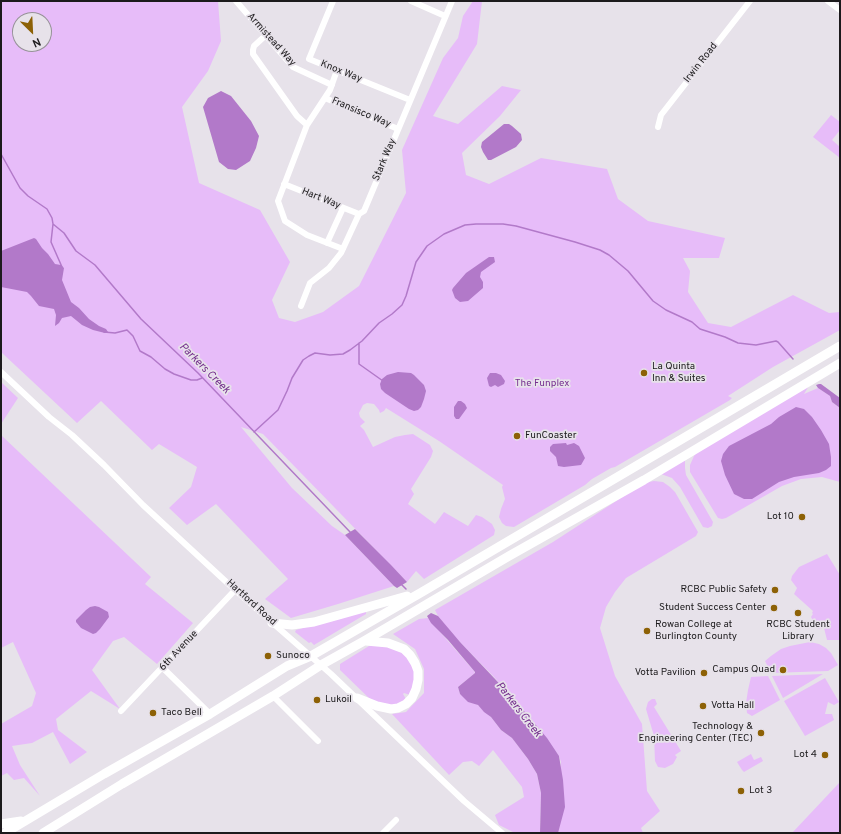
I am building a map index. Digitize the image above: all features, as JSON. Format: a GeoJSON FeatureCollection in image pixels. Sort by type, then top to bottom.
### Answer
{"type":"FeatureCollection","features":[{"type":"Feature","properties":{"kind":"highway"},"geometry":{"type":"LineString","coordinates":[[5,833],[210,714],[287,666],[311,656],[422,592],[840,346]]}},
{"type":"Feature","properties":{"kind":"highway"},"geometry":{"type":"LineString","coordinates":[[43,833],[122,784],[273,696],[321,665],[364,642],[508,556],[644,480],[840,363]]}},
{"type":"Feature","properties":{"kind":"highway"},"geometry":{"type":"LineString","coordinates":[[272,622],[292,625],[314,622],[422,592]]}},
{"type":"Feature","properties":{"kind":"highway"},"geometry":{"type":"LineString","coordinates":[[357,698],[377,706],[391,709],[398,708],[406,704],[412,698],[418,680],[418,671],[415,663],[404,649],[388,643],[364,642]]}},
{"type":"Feature","properties":{"kind":"highway"},"geometry":{"type":"LineString","coordinates":[[1,824],[27,820]]}},
{"type":"Feature","properties":{"kind":"street","name":"Armistead Way"},"geometry":{"type":"LineString","coordinates":[[236,1],[293,67],[332,85]]}},
{"type":"Feature","properties":{"kind":"street","name":"Knox Way"},"geometry":{"type":"LineString","coordinates":[[333,1],[309,59],[410,100]]}},
{"type":"Feature","properties":{"kind":"street"},"geometry":{"type":"LineString","coordinates":[[411,1],[444,16]]}},
{"type":"Feature","properties":{"kind":"street","name":"Stark Way"},"geometry":{"type":"LineString","coordinates":[[300,306],[310,283],[328,268],[343,248],[358,214],[364,211],[444,16],[452,1]]}},
{"type":"Feature","properties":{"kind":"street","name":"Irwin Road"},"geometry":{"type":"LineString","coordinates":[[658,128],[661,115],[750,1]]}},
{"type":"Feature","properties":{"kind":"street"},"geometry":{"type":"LineString","coordinates":[[828,1],[840,10]]}},
{"type":"Feature","properties":{"kind":"street"},"geometry":{"type":"LineString","coordinates":[[266,35],[254,46],[254,54],[297,116],[308,125]]}},
{"type":"Feature","properties":{"kind":"street"},"geometry":{"type":"LineString","coordinates":[[337,70],[332,85],[308,125],[278,201],[285,221],[306,235],[343,248]]}},
{"type":"Feature","properties":{"kind":"street","name":"Fransisco Way"},"geometry":{"type":"LineString","coordinates":[[325,98],[398,129]]}},
{"type":"Feature","properties":{"kind":"street","name":"Hart Way"},"geometry":{"type":"LineString","coordinates":[[284,184],[358,214]]}},
{"type":"Feature","properties":{"kind":"street"},"geometry":{"type":"LineString","coordinates":[[327,243],[343,208]]}},
{"type":"Feature","properties":{"kind":"street","name":"Hartford Road"},"geometry":{"type":"LineString","coordinates":[[1,372],[49,417],[72,435],[143,505],[235,590],[357,698],[464,801],[502,833]]}},
{"type":"Feature","properties":{"kind":"street","name":"6th Avenue"},"geometry":{"type":"LineString","coordinates":[[121,711],[235,590]]}},
{"type":"Feature","properties":{"kind":"street"},"geometry":{"type":"LineString","coordinates":[[163,668],[210,714]]}},
{"type":"Feature","properties":{"kind":"street"},"geometry":{"type":"LineString","coordinates":[[273,696],[318,741]]}},
{"type":"Feature","properties":{"kind":"street"},"geometry":{"type":"LineString","coordinates":[[383,833],[396,820]]}},
{"type":"Feature","properties":{"kind":"green space","name":"The Funplex"},"geometry":{"type":"Polygon","coordinates":[[[1,1],[218,1],[221,41],[208,71],[182,107],[199,183],[260,210],[290,262],[272,300],[279,318],[295,322],[323,312],[359,286],[406,193],[402,150],[443,58],[458,38],[463,16],[473,1],[482,1],[477,44],[433,116],[458,124],[502,86],[521,90],[500,116],[462,153],[466,175],[489,184],[541,158],[607,169],[618,199],[648,221],[725,238],[719,258],[683,258],[690,271],[688,292],[708,323],[731,327],[793,295],[829,313],[840,312],[840,330],[773,367],[728,396],[732,398],[730,400],[592,479],[585,485],[514,527],[506,526],[502,523],[499,517],[505,499],[502,487],[503,485],[439,441],[386,408],[380,413],[374,404],[367,403],[363,405],[359,413],[360,417],[365,422],[360,426],[364,430],[373,447],[395,437],[413,434],[430,445],[433,451],[431,457],[411,489],[414,494],[408,504],[435,524],[444,512],[468,526],[476,515],[492,524],[495,530],[494,535],[424,579],[416,571],[407,582],[263,434],[241,427],[292,488],[332,526],[345,535],[394,586],[291,618],[265,599],[288,579],[216,504],[187,525],[169,508],[191,487],[197,467],[159,444],[152,450],[101,401],[77,423],[1,352],[1,1]]]}},
{"type":"Feature","properties":{"kind":"green space"},"geometry":{"type":"Polygon","coordinates":[[[831,115],[840,122],[840,130],[832,140],[840,147],[840,158],[813,137],[831,115]]]}},
{"type":"Feature","properties":{"kind":"green space"},"geometry":{"type":"Polygon","coordinates":[[[1,382],[18,398],[1,424],[1,382]]]}},
{"type":"Feature","properties":{"kind":"green space"},"geometry":{"type":"Polygon","coordinates":[[[810,384],[804,394],[818,388],[830,396],[832,402],[840,408],[840,482],[822,477],[801,479],[782,486],[726,518],[718,518],[690,472],[690,465],[694,456],[698,451],[810,384]]]}},
{"type":"Feature","properties":{"kind":"green space"},"geometry":{"type":"Polygon","coordinates":[[[1,435],[151,577],[145,584],[193,623],[157,664],[124,637],[113,641],[92,670],[120,709],[91,691],[56,719],[58,730],[87,752],[70,764],[53,732],[32,743],[12,746],[20,765],[40,796],[24,778],[14,780],[7,773],[1,776],[1,724],[32,706],[36,693],[13,642],[1,648],[1,435]]]}},
{"type":"Feature","properties":{"kind":"green space"},"geometry":{"type":"Polygon","coordinates":[[[685,460],[686,475],[713,522],[712,526],[708,528],[703,527],[680,487],[672,478],[661,474],[685,460]]]}},
{"type":"Feature","properties":{"kind":"green space"},"geometry":{"type":"Polygon","coordinates":[[[654,481],[663,482],[675,492],[698,532],[696,536],[626,578],[606,607],[600,628],[615,676],[642,724],[647,791],[660,811],[641,828],[643,833],[557,833],[561,762],[559,756],[532,720],[494,677],[452,634],[435,610],[553,542],[644,483],[654,481]]]}},
{"type":"Feature","properties":{"kind":"green space"},"geometry":{"type":"Polygon","coordinates":[[[827,554],[840,575],[840,640],[827,640],[824,628],[818,629],[811,617],[813,611],[794,594],[797,588],[791,580],[792,576],[799,567],[827,554]]]}},
{"type":"Feature","properties":{"kind":"green space"},"geometry":{"type":"Polygon","coordinates":[[[366,611],[366,614],[314,645],[295,632],[296,630],[366,611]]]}},
{"type":"Feature","properties":{"kind":"green space"},"geometry":{"type":"Polygon","coordinates":[[[428,618],[475,673],[458,687],[460,694],[478,705],[491,717],[501,730],[512,738],[537,774],[541,793],[540,833],[515,833],[499,825],[495,815],[524,797],[522,787],[493,750],[479,766],[472,761],[463,762],[449,775],[392,714],[406,712],[424,693],[424,669],[415,649],[393,634],[419,619],[428,618]]]}},
{"type":"Feature","properties":{"kind":"green space"},"geometry":{"type":"Polygon","coordinates":[[[810,642],[819,644],[826,648],[831,653],[838,665],[828,671],[771,673],[765,661],[771,656],[781,649],[810,642]]]}},
{"type":"Feature","properties":{"kind":"green space"},"geometry":{"type":"Polygon","coordinates":[[[379,645],[396,649],[406,655],[414,670],[414,684],[410,695],[404,693],[403,694],[406,699],[397,705],[389,706],[372,701],[340,670],[340,664],[369,646],[379,645]]]}},
{"type":"Feature","properties":{"kind":"green space"},"geometry":{"type":"Polygon","coordinates":[[[823,674],[783,698],[772,676],[823,674]]]}},
{"type":"Feature","properties":{"kind":"green space"},"geometry":{"type":"Polygon","coordinates":[[[768,676],[780,700],[752,716],[747,713],[746,703],[751,677],[768,676]]]}},
{"type":"Feature","properties":{"kind":"green space"},"geometry":{"type":"Polygon","coordinates":[[[825,678],[839,702],[834,705],[828,702],[825,714],[832,714],[834,720],[805,736],[784,701],[825,678]]]}},
{"type":"Feature","properties":{"kind":"green space"},"geometry":{"type":"Polygon","coordinates":[[[655,699],[657,704],[654,707],[681,751],[675,755],[677,757],[673,764],[665,768],[658,767],[655,761],[654,736],[646,709],[648,702],[655,699]]]}},
{"type":"Feature","properties":{"kind":"green space"},"geometry":{"type":"Polygon","coordinates":[[[751,754],[754,760],[761,757],[763,761],[744,772],[737,762],[751,754]]]}},
{"type":"Feature","properties":{"kind":"green space"},"geometry":{"type":"Polygon","coordinates":[[[840,782],[840,833],[792,833],[840,782]]]}},
{"type":"Feature","properties":{"kind":"water"},"geometry":{"type":"Polygon","coordinates":[[[221,91],[231,96],[251,121],[259,136],[256,148],[250,161],[236,170],[228,169],[219,162],[203,107],[208,98],[221,91]]]}},
{"type":"Feature","properties":{"kind":"water"},"geometry":{"type":"Polygon","coordinates":[[[504,124],[509,124],[521,134],[522,140],[516,147],[491,160],[488,160],[481,147],[482,142],[504,124]]]}},
{"type":"Feature","properties":{"kind":"water"},"geometry":{"type":"Polygon","coordinates":[[[34,238],[55,264],[61,265],[64,268],[62,280],[71,302],[89,319],[106,329],[108,332],[105,333],[93,330],[82,325],[71,316],[62,318],[55,326],[56,315],[54,309],[39,306],[27,292],[1,287],[1,251],[34,238]]]}},
{"type":"Feature","properties":{"kind":"water"},"geometry":{"type":"Polygon","coordinates":[[[489,257],[494,257],[495,262],[481,272],[480,277],[483,282],[483,288],[468,301],[460,302],[455,298],[452,290],[453,288],[466,273],[489,257]]]}},
{"type":"Feature","properties":{"kind":"water"},"geometry":{"type":"Polygon","coordinates":[[[398,372],[411,373],[424,385],[426,391],[421,407],[418,410],[414,411],[409,409],[381,389],[380,384],[382,379],[387,375],[398,372]]]}},
{"type":"Feature","properties":{"kind":"water"},"geometry":{"type":"Polygon","coordinates":[[[490,373],[501,375],[505,381],[504,384],[498,387],[495,385],[491,387],[489,386],[487,378],[490,373]]]}},
{"type":"Feature","properties":{"kind":"water"},"geometry":{"type":"Polygon","coordinates":[[[819,384],[840,398],[840,408],[832,402],[830,396],[818,388],[816,385],[819,384]]]}},
{"type":"Feature","properties":{"kind":"water"},"geometry":{"type":"Polygon","coordinates":[[[458,401],[465,404],[467,408],[459,419],[456,419],[454,416],[454,407],[458,401]]]}},
{"type":"Feature","properties":{"kind":"water"},"geometry":{"type":"Polygon","coordinates":[[[796,407],[804,409],[821,430],[829,444],[831,466],[819,473],[794,477],[779,482],[752,499],[744,499],[734,494],[725,475],[721,461],[723,454],[729,446],[771,424],[779,417],[796,407]]]}},
{"type":"Feature","properties":{"kind":"water"},"geometry":{"type":"Polygon","coordinates":[[[566,443],[567,445],[574,443],[579,446],[585,458],[581,465],[564,467],[558,466],[556,457],[550,451],[550,447],[553,444],[566,443]]]}},
{"type":"Feature","properties":{"kind":"water"},"geometry":{"type":"Polygon","coordinates":[[[355,529],[407,582],[397,588],[394,586],[345,535],[355,529]]]}},
{"type":"Feature","properties":{"kind":"water"},"geometry":{"type":"Polygon","coordinates":[[[95,606],[108,612],[109,617],[100,629],[93,634],[81,628],[76,620],[90,607],[95,606]]]}},
{"type":"Feature","properties":{"kind":"water"},"geometry":{"type":"Polygon","coordinates":[[[431,613],[438,616],[460,642],[513,698],[547,738],[559,756],[565,807],[558,833],[540,833],[541,793],[537,774],[512,738],[501,730],[491,717],[478,705],[468,702],[460,694],[458,687],[475,672],[448,640],[431,623],[427,616],[431,613]]]}},
{"type":"Feature","properties":{"kind":"waterway","name":"Parkers Creek"},"geometry":{"type":"LineString","coordinates":[[1,154],[20,188],[28,196],[47,209],[52,218],[53,224],[64,233],[76,251],[95,265],[141,319],[198,373],[351,533]]}},
{"type":"Feature","properties":{"kind":"waterway"},"geometry":{"type":"LineString","coordinates":[[53,224],[51,242],[62,267]]}},
{"type":"Feature","properties":{"kind":"waterway"},"geometry":{"type":"LineString","coordinates":[[254,432],[278,410],[292,378],[303,360],[315,353],[330,355],[343,354],[362,341],[379,323],[402,305],[416,262],[427,246],[444,234],[465,225],[503,224],[516,226],[600,250],[609,255],[628,271],[653,301],[666,310],[692,322],[700,329],[738,343],[756,345],[776,341],[793,359]]}},
{"type":"Feature","properties":{"kind":"waterway"},"geometry":{"type":"LineString","coordinates":[[104,332],[115,333],[127,330],[133,336],[140,351],[151,357],[165,369],[191,380],[202,378]]}},
{"type":"Feature","properties":{"kind":"waterway"},"geometry":{"type":"LineString","coordinates":[[359,343],[359,364],[383,381]]}},
{"type":"Feature","properties":{"kind":"waterway","name":"Parkers Creek"},"geometry":{"type":"LineString","coordinates":[[401,584],[406,589]]}},
{"type":"Feature","properties":{"kind":"place","name":"La Quinta Inn & Suites"},"geometry":{"type":"Point","coordinates":[644,373]}},
{"type":"Feature","properties":{"kind":"place","name":"FunCoaster"},"geometry":{"type":"Point","coordinates":[517,436]}},
{"type":"Feature","properties":{"kind":"place","name":"Lot 10"},"geometry":{"type":"Point","coordinates":[802,517]}},
{"type":"Feature","properties":{"kind":"place","name":"RCBC Public Safety"},"geometry":{"type":"Point","coordinates":[775,590]}},
{"type":"Feature","properties":{"kind":"place","name":"Student Success Center"},"geometry":{"type":"Point","coordinates":[774,608]}},
{"type":"Feature","properties":{"kind":"place","name":"RCBC Student Library"},"geometry":{"type":"Point","coordinates":[798,613]}},
{"type":"Feature","properties":{"kind":"place","name":"Rowan College at Burlington County"},"geometry":{"type":"Point","coordinates":[647,631]}},
{"type":"Feature","properties":{"kind":"place","name":"Sunoco"},"geometry":{"type":"Point","coordinates":[268,656]}},
{"type":"Feature","properties":{"kind":"place","name":"Campus Quad"},"geometry":{"type":"Point","coordinates":[783,670]}},
{"type":"Feature","properties":{"kind":"place","name":"Votta Pavilion"},"geometry":{"type":"Point","coordinates":[704,673]}},
{"type":"Feature","properties":{"kind":"place","name":"Lukoil"},"geometry":{"type":"Point","coordinates":[317,700]}},
{"type":"Feature","properties":{"kind":"place","name":"Votta Hall"},"geometry":{"type":"Point","coordinates":[703,706]}},
{"type":"Feature","properties":{"kind":"place","name":"Taco Bell"},"geometry":{"type":"Point","coordinates":[153,713]}},
{"type":"Feature","properties":{"kind":"place","name":"Technology & Engineering Center (TEC)"},"geometry":{"type":"Point","coordinates":[761,733]}},
{"type":"Feature","properties":{"kind":"place","name":"Lot 4"},"geometry":{"type":"Point","coordinates":[825,755]}},
{"type":"Feature","properties":{"kind":"place","name":"Lot 3"},"geometry":{"type":"Point","coordinates":[741,791]}}]}
